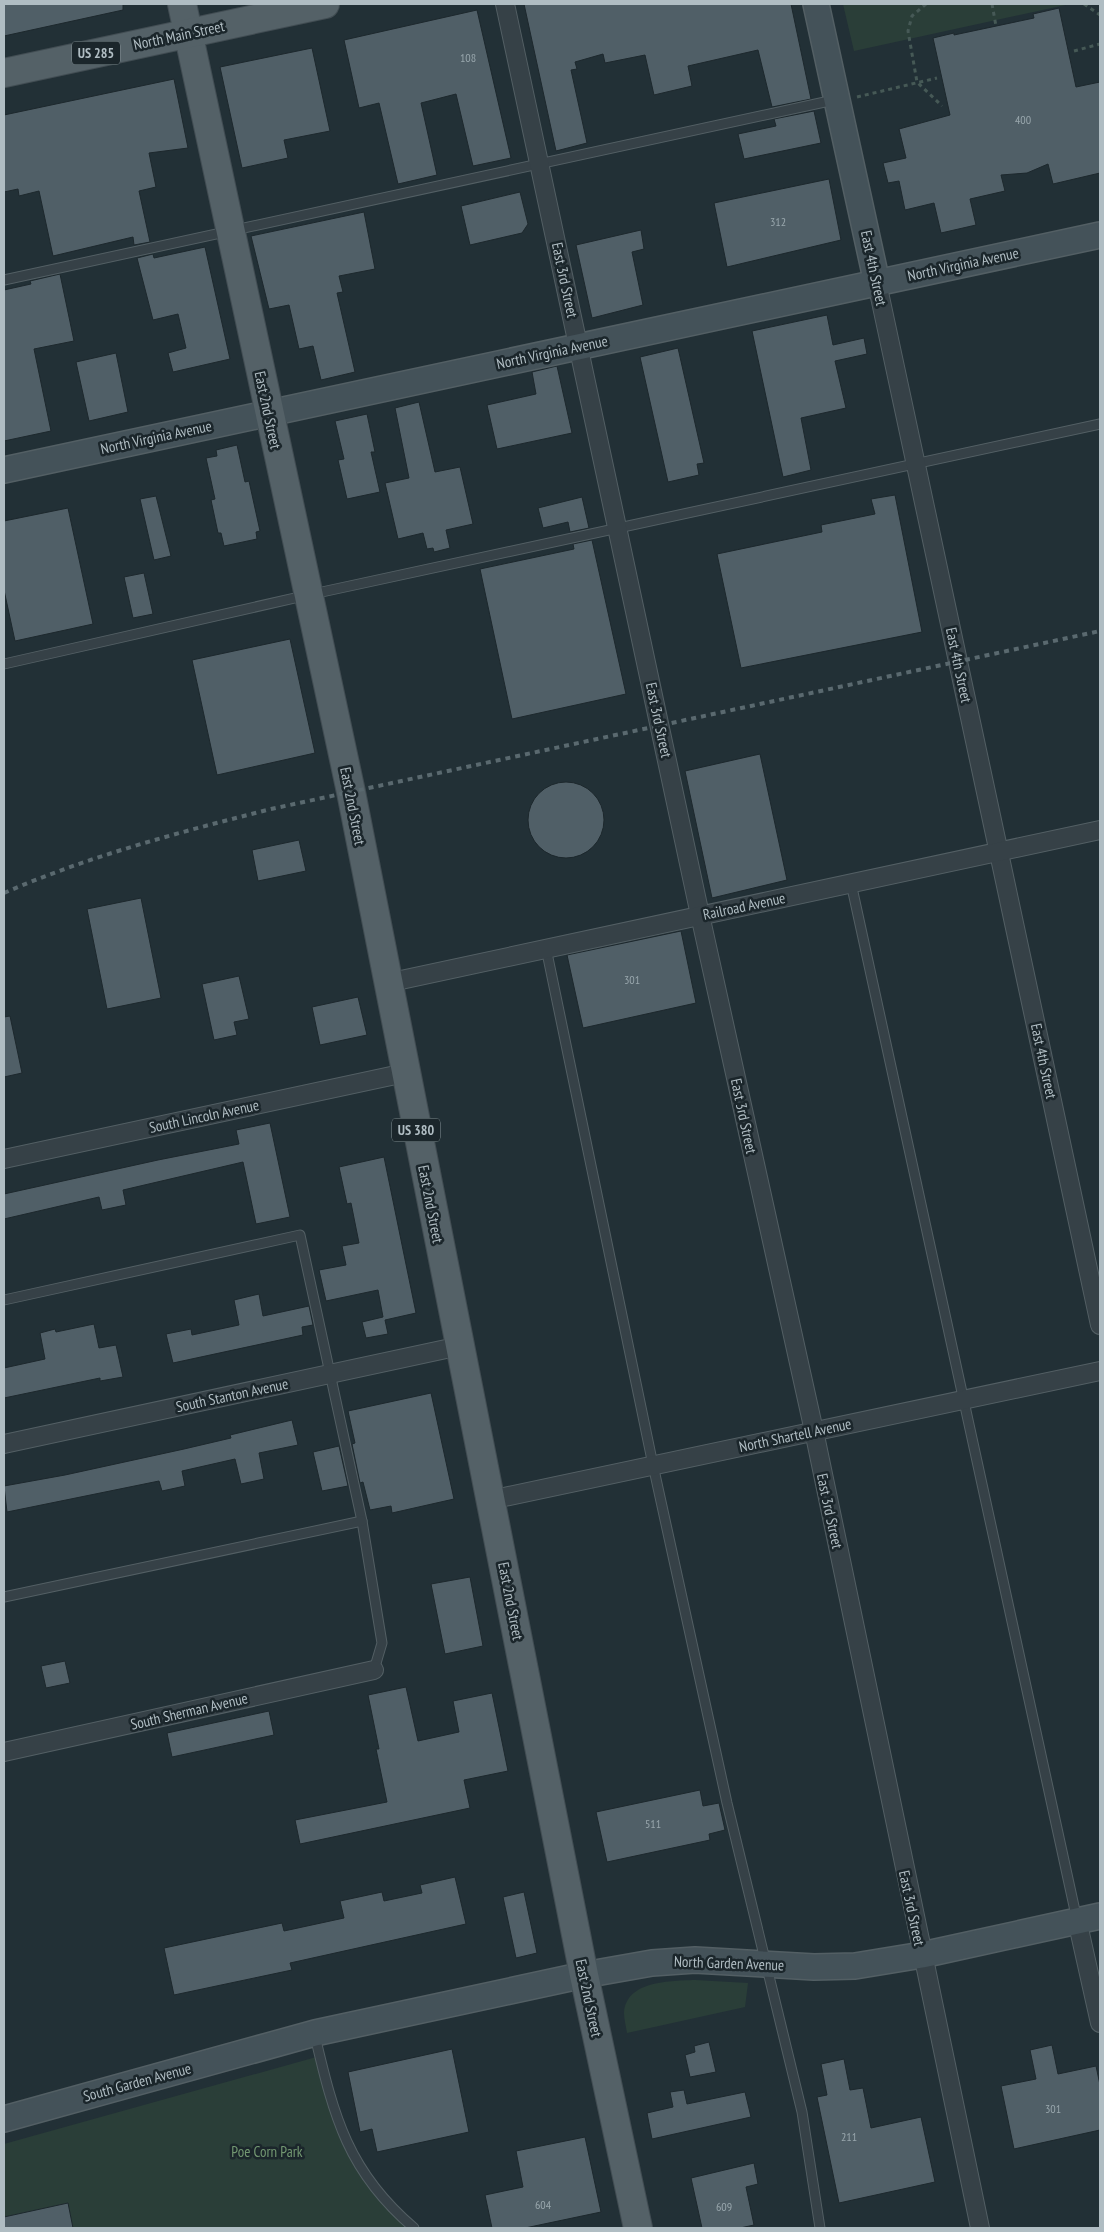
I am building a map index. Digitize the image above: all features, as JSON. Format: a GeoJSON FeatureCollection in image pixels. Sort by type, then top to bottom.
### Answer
{"type":"FeatureCollection","features":[{"type":"Feature","properties":{"kind":"main road","name":"East 2nd Street"},"geometry":{"type":"LineString","coordinates":[[182,4],[350,792],[634,2227]]}},
{"type":"Feature","properties":{"kind":"main road","name":"North Main Street"},"geometry":{"type":"LineString","coordinates":[[4,73],[325,4]]}},
{"type":"Feature","properties":{"kind":"street","name":"East 3rd Street"},"geometry":{"type":"LineString","coordinates":[[505,4],[700,915],[814,1431],[980,2228]]}},
{"type":"Feature","properties":{"kind":"street","name":"East 4th Street"},"geometry":{"type":"LineString","coordinates":[[816,4],[846,98],[877,282],[1100,1326]]}},
{"type":"Feature","properties":{"kind":"street","name":"North Virginia Avenue"},"geometry":{"type":"LineString","coordinates":[[4,470],[1100,235]]}},
{"type":"Feature","properties":{"kind":"street","name":"Railroad Avenue"},"geometry":{"type":"LineString","coordinates":[[388,983],[1100,830]]}},
{"type":"Feature","properties":{"kind":"street","name":"South Lincoln Avenue"},"geometry":{"type":"LineString","coordinates":[[4,1159],[405,1073]]}},
{"type":"Feature","properties":{"kind":"street","name":"South Stanton Avenue"},"geometry":{"type":"LineString","coordinates":[[4,1444],[460,1346]]}},
{"type":"Feature","properties":{"kind":"street","name":"North Shartell Avenue"},"geometry":{"type":"LineString","coordinates":[[490,1500],[1100,1372]]}},
{"type":"Feature","properties":{"kind":"street","name":"South Sherman Avenue"},"geometry":{"type":"LineString","coordinates":[[4,1752],[374,1670]]}},
{"type":"Feature","properties":{"kind":"street","name":"North Garden Avenue"},"geometry":{"type":"LineString","coordinates":[[271,2045],[315,2033],[584,1975],[675,1961],[715,1960],[822,1967],[855,1966],[922,1955],[1089,1918]]}},
{"type":"Feature","properties":{"kind":"street"},"geometry":{"type":"LineString","coordinates":[[1089,1918],[1100,2023]]}},
{"type":"Feature","properties":{"kind":"street","name":"South Garden Avenue"},"geometry":{"type":"LineString","coordinates":[[4,2119],[271,2045]]}},
{"type":"Feature","properties":{"kind":"lane"},"geometry":{"type":"LineString","coordinates":[[4,280],[846,98]]}},
{"type":"Feature","properties":{"kind":"lane"},"geometry":{"type":"LineString","coordinates":[[4,664],[308,595],[1100,424]]}},
{"type":"Feature","properties":{"kind":"lane"},"geometry":{"type":"LineString","coordinates":[[851,883],[965,1400],[1089,1918]]}},
{"type":"Feature","properties":{"kind":"lane"},"geometry":{"type":"LineString","coordinates":[[546,948],[653,1465],[727,1803],[802,2112],[820,2228]]}},
{"type":"Feature","properties":{"kind":"lane"},"geometry":{"type":"LineString","coordinates":[[4,1300],[300,1235],[332,1374],[362,1521],[382,1643],[374,1670]]}},
{"type":"Feature","properties":{"kind":"lane"},"geometry":{"type":"LineString","coordinates":[[4,1598],[362,1521]]}},
{"type":"Feature","properties":{"kind":"lane"},"geometry":{"type":"LineString","coordinates":[[315,2033],[336,2115],[352,2156],[377,2192],[414,2228]]}},
{"type":"Feature","properties":{"kind":"path"},"geometry":{"type":"LineString","coordinates":[[926,4],[912,16],[908,31],[917,82],[942,106]]}},
{"type":"Feature","properties":{"kind":"path"},"geometry":{"type":"LineString","coordinates":[[992,4],[996,26]]}},
{"type":"Feature","properties":{"kind":"path"},"geometry":{"type":"LineString","coordinates":[[1084,4],[1100,15]]}},
{"type":"Feature","properties":{"kind":"path"},"geometry":{"type":"LineString","coordinates":[[1074,50],[1100,44]]}},
{"type":"Feature","properties":{"kind":"path"},"geometry":{"type":"LineString","coordinates":[[846,98],[937,78]]}},
{"type":"Feature","properties":{"kind":"green space"},"geometry":{"type":"Polygon","coordinates":[[[843,4],[1070,4],[854,51],[843,4]]]}},
{"type":"Feature","properties":{"kind":"green space"},"geometry":{"type":"Polygon","coordinates":[[[695,1980],[748,1983],[745,2007],[627,2033],[624,2013],[627,2002],[633,1994],[641,1988],[652,1984],[695,1980]]]}},
{"type":"Feature","properties":{"kind":"green space","name":"Poe Corn Park"},"geometry":{"type":"Polygon","coordinates":[[[320,2056],[352,2156],[414,2228],[4,2228],[4,2144],[320,2056]]]}},
{"type":"Feature","properties":{"kind":"building"},"geometry":{"type":"Polygon","coordinates":[[[4,4],[123,4],[123,10],[4,36],[4,4]]]}},
{"type":"Feature","properties":{"kind":"building"},"geometry":{"type":"Polygon","coordinates":[[[524,4],[791,4],[811,99],[772,107],[758,50],[688,66],[692,86],[654,95],[645,55],[605,63],[603,54],[575,62],[577,69],[571,70],[587,143],[556,151],[524,4]]]}},
{"type":"Feature","properties":{"kind":"building"},"geometry":{"type":"Polygon","coordinates":[[[1059,8],[1076,87],[1100,82],[1100,173],[1053,184],[1048,164],[1027,173],[1001,175],[1005,191],[970,199],[976,225],[941,233],[934,203],[905,210],[899,181],[888,183],[883,163],[906,158],[899,129],[950,115],[933,38],[1034,18],[1033,14],[1059,8]]]}},
{"type":"Feature","properties":{"kind":"building"},"geometry":{"type":"Polygon","coordinates":[[[477,10],[511,158],[473,166],[456,94],[421,103],[437,175],[398,184],[379,103],[359,108],[344,40],[477,10]]]}},
{"type":"Feature","properties":{"kind":"building"},"geometry":{"type":"Polygon","coordinates":[[[312,48],[330,131],[284,140],[288,158],[242,168],[220,67],[312,48]]]}},
{"type":"Feature","properties":{"kind":"building"},"geometry":{"type":"Polygon","coordinates":[[[174,79],[188,148],[149,153],[156,187],[139,191],[150,242],[134,245],[133,237],[53,256],[39,191],[19,196],[18,189],[4,192],[4,115],[174,79]]]}},
{"type":"Feature","properties":{"kind":"building"},"geometry":{"type":"Polygon","coordinates":[[[814,111],[821,143],[744,159],[738,134],[776,126],[774,119],[814,111]]]}},
{"type":"Feature","properties":{"kind":"building"},"geometry":{"type":"Polygon","coordinates":[[[829,179],[841,240],[727,267],[714,203],[829,179]]]}},
{"type":"Feature","properties":{"kind":"building"},"geometry":{"type":"Polygon","coordinates":[[[520,192],[528,224],[522,233],[470,245],[461,206],[520,192]]]}},
{"type":"Feature","properties":{"kind":"building"},"geometry":{"type":"Polygon","coordinates":[[[364,212],[375,269],[339,276],[343,292],[337,293],[355,372],[321,380],[313,346],[299,349],[289,305],[269,309],[251,236],[364,212]]]}},
{"type":"Feature","properties":{"kind":"building"},"geometry":{"type":"Polygon","coordinates":[[[641,230],[644,249],[632,252],[643,305],[592,318],[576,245],[641,230]]]}},
{"type":"Feature","properties":{"kind":"building"},"geometry":{"type":"Polygon","coordinates":[[[205,247],[230,359],[173,372],[168,353],[186,348],[178,314],[153,320],[137,258],[153,254],[154,258],[205,247]]]}},
{"type":"Feature","properties":{"kind":"building"},"geometry":{"type":"Polygon","coordinates":[[[60,274],[74,341],[34,349],[51,431],[4,441],[4,290],[31,284],[30,281],[60,274]]]}},
{"type":"Feature","properties":{"kind":"building"},"geometry":{"type":"Polygon","coordinates":[[[827,315],[833,345],[864,338],[867,354],[835,361],[846,408],[801,418],[811,470],[783,477],[752,331],[827,315]]]}},
{"type":"Feature","properties":{"kind":"building"},"geometry":{"type":"Polygon","coordinates":[[[678,348],[704,463],[697,464],[699,475],[668,482],[640,357],[678,348]]]}},
{"type":"Feature","properties":{"kind":"building"},"geometry":{"type":"Polygon","coordinates":[[[116,353],[128,412],[89,421],[76,362],[116,353]]]}},
{"type":"Feature","properties":{"kind":"building"},"geometry":{"type":"Polygon","coordinates":[[[557,366],[572,433],[497,449],[487,405],[536,394],[532,372],[557,366]]]}},
{"type":"Feature","properties":{"kind":"building"},"geometry":{"type":"Polygon","coordinates":[[[419,402],[435,472],[460,467],[473,524],[446,530],[450,548],[434,552],[433,548],[427,549],[423,533],[398,539],[385,483],[409,478],[395,408],[419,402]]]}},
{"type":"Feature","properties":{"kind":"building"},"geometry":{"type":"Polygon","coordinates":[[[367,414],[375,452],[371,452],[380,492],[347,499],[338,460],[344,459],[335,421],[367,414]]]}},
{"type":"Feature","properties":{"kind":"building"},"geometry":{"type":"Polygon","coordinates":[[[237,445],[245,482],[249,481],[260,531],[256,532],[257,539],[224,546],[221,533],[218,533],[211,500],[215,499],[206,458],[217,456],[216,450],[237,445]]]}},
{"type":"Feature","properties":{"kind":"building"},"geometry":{"type":"Polygon","coordinates":[[[895,495],[922,632],[741,668],[717,554],[822,532],[821,525],[875,514],[871,499],[895,495]]]}},
{"type":"Feature","properties":{"kind":"building"},"geometry":{"type":"Polygon","coordinates":[[[156,496],[171,556],[154,560],[140,499],[156,496]]]}},
{"type":"Feature","properties":{"kind":"building"},"geometry":{"type":"Polygon","coordinates":[[[582,497],[589,528],[570,532],[568,522],[543,528],[538,508],[582,497]]]}},
{"type":"Feature","properties":{"kind":"building"},"geometry":{"type":"Polygon","coordinates":[[[68,508],[93,624],[15,641],[4,590],[4,521],[68,508]]]}},
{"type":"Feature","properties":{"kind":"building"},"geometry":{"type":"Polygon","coordinates":[[[592,540],[626,694],[512,719],[480,569],[574,549],[573,544],[592,540]]]}},
{"type":"Feature","properties":{"kind":"building"},"geometry":{"type":"Polygon","coordinates":[[[144,573],[153,614],[133,618],[124,577],[144,573]]]}},
{"type":"Feature","properties":{"kind":"building"},"geometry":{"type":"Polygon","coordinates":[[[290,639],[315,753],[217,775],[192,660],[290,639]]]}},
{"type":"Feature","properties":{"kind":"building"},"geometry":{"type":"Polygon","coordinates":[[[760,754],[787,880],[712,898],[685,771],[760,754]]]}},
{"type":"Feature","properties":{"kind":"building"},"geometry":{"type":"Polygon","coordinates":[[[566,782],[580,785],[593,793],[601,806],[604,820],[601,834],[593,847],[580,855],[566,858],[552,855],[539,847],[531,834],[528,820],[531,806],[539,793],[552,785],[566,782]]]}},
{"type":"Feature","properties":{"kind":"building"},"geometry":{"type":"Polygon","coordinates":[[[299,840],[306,871],[258,881],[252,850],[299,840]]]}},
{"type":"Feature","properties":{"kind":"building"},"geometry":{"type":"Polygon","coordinates":[[[141,898],[161,998],[107,1009],[87,909],[141,898]]]}},
{"type":"Feature","properties":{"kind":"building"},"geometry":{"type":"Polygon","coordinates":[[[681,931],[696,1003],[583,1028],[567,955],[681,931]]]}},
{"type":"Feature","properties":{"kind":"building"},"geometry":{"type":"Polygon","coordinates":[[[239,976],[249,1019],[234,1022],[237,1035],[214,1040],[202,984],[239,976]]]}},
{"type":"Feature","properties":{"kind":"building"},"geometry":{"type":"Polygon","coordinates":[[[358,997],[367,1035],[320,1045],[312,1007],[358,997]]]}},
{"type":"Feature","properties":{"kind":"building"},"geometry":{"type":"Polygon","coordinates":[[[10,1016],[22,1073],[4,1077],[4,1017],[10,1016]]]}},
{"type":"Feature","properties":{"kind":"building"},"geometry":{"type":"Polygon","coordinates":[[[270,1123],[290,1217],[256,1224],[243,1162],[123,1190],[126,1205],[102,1210],[99,1197],[4,1219],[4,1194],[239,1144],[236,1130],[270,1123]]]}},
{"type":"Feature","properties":{"kind":"building"},"geometry":{"type":"Polygon","coordinates":[[[384,1157],[416,1313],[385,1320],[388,1334],[366,1338],[362,1322],[383,1317],[378,1290],[326,1301],[319,1270],[346,1265],[342,1246],[359,1243],[351,1203],[347,1204],[339,1167],[384,1157]]]}},
{"type":"Feature","properties":{"kind":"building"},"geometry":{"type":"Polygon","coordinates":[[[259,1294],[263,1316],[309,1306],[313,1325],[302,1327],[303,1335],[173,1363],[166,1334],[191,1329],[192,1335],[239,1325],[234,1300],[259,1294]]]}},
{"type":"Feature","properties":{"kind":"building"},"geometry":{"type":"Polygon","coordinates":[[[94,1324],[99,1348],[116,1345],[123,1377],[100,1381],[100,1378],[4,1398],[4,1368],[45,1359],[40,1333],[55,1329],[56,1332],[94,1324]]]}},
{"type":"Feature","properties":{"kind":"building"},"geometry":{"type":"Polygon","coordinates":[[[431,1393],[454,1499],[392,1513],[391,1506],[370,1510],[363,1482],[360,1483],[352,1444],[355,1443],[348,1411],[431,1393]]]}},
{"type":"Feature","properties":{"kind":"building"},"geometry":{"type":"Polygon","coordinates":[[[292,1420],[298,1445],[259,1453],[264,1479],[241,1484],[235,1459],[182,1471],[185,1486],[162,1491],[159,1481],[7,1512],[4,1486],[65,1475],[184,1449],[231,1438],[230,1435],[292,1420]]]}},
{"type":"Feature","properties":{"kind":"building"},"geometry":{"type":"Polygon","coordinates":[[[339,1446],[348,1486],[322,1491],[313,1452],[339,1446]]]}},
{"type":"Feature","properties":{"kind":"building"},"geometry":{"type":"Polygon","coordinates":[[[470,1577],[483,1646],[445,1654],[431,1584],[470,1577]]]}},
{"type":"Feature","properties":{"kind":"building"},"geometry":{"type":"Polygon","coordinates":[[[65,1661],[70,1683],[46,1688],[41,1666],[65,1661]]]}},
{"type":"Feature","properties":{"kind":"building"},"geometry":{"type":"Polygon","coordinates":[[[406,1687],[418,1741],[459,1732],[453,1701],[492,1693],[508,1771],[464,1780],[470,1808],[300,1844],[295,1820],[387,1802],[376,1749],[379,1749],[368,1695],[406,1687]]]}},
{"type":"Feature","properties":{"kind":"building"},"geometry":{"type":"Polygon","coordinates":[[[269,1711],[274,1735],[172,1757],[167,1733],[269,1711]]]}},
{"type":"Feature","properties":{"kind":"building"},"geometry":{"type":"Polygon","coordinates":[[[700,1790],[703,1806],[719,1803],[725,1830],[709,1834],[710,1840],[607,1862],[596,1812],[700,1790]]]}},
{"type":"Feature","properties":{"kind":"building"},"geometry":{"type":"Polygon","coordinates":[[[455,1877],[466,1924],[290,1963],[292,1970],[174,1995],[164,1948],[282,1923],[284,1931],[344,1918],[340,1901],[382,1892],[384,1901],[422,1893],[420,1885],[455,1877]]]}},
{"type":"Feature","properties":{"kind":"building"},"geometry":{"type":"Polygon","coordinates":[[[524,1892],[537,1953],[516,1958],[503,1897],[524,1892]]]}},
{"type":"Feature","properties":{"kind":"building"},"geometry":{"type":"Polygon","coordinates":[[[709,2042],[716,2072],[690,2077],[685,2055],[695,2052],[694,2046],[709,2042]]]}},
{"type":"Feature","properties":{"kind":"building"},"geometry":{"type":"Polygon","coordinates":[[[1052,2045],[1058,2074],[1096,2066],[1100,2085],[1100,2130],[1014,2149],[1001,2086],[1036,2079],[1030,2050],[1052,2045]]]}},
{"type":"Feature","properties":{"kind":"building"},"geometry":{"type":"Polygon","coordinates":[[[452,2049],[469,2132],[377,2152],[372,2129],[360,2132],[348,2072],[452,2049]]]}},
{"type":"Feature","properties":{"kind":"building"},"geometry":{"type":"Polygon","coordinates":[[[844,2059],[850,2090],[863,2088],[871,2128],[921,2117],[935,2182],[839,2203],[817,2097],[827,2095],[821,2064],[844,2059]]]}},
{"type":"Feature","properties":{"kind":"building"},"geometry":{"type":"Polygon","coordinates":[[[684,2090],[687,2104],[745,2092],[751,2117],[652,2139],[647,2113],[673,2107],[670,2092],[684,2090]]]}},
{"type":"Feature","properties":{"kind":"building"},"geometry":{"type":"Polygon","coordinates":[[[585,2137],[601,2212],[525,2228],[492,2228],[485,2195],[523,2187],[516,2151],[585,2137]]]}},
{"type":"Feature","properties":{"kind":"building"},"geometry":{"type":"Polygon","coordinates":[[[754,2163],[758,2184],[746,2187],[754,2225],[740,2228],[702,2228],[691,2178],[754,2163]]]}},
{"type":"Feature","properties":{"kind":"building"},"geometry":{"type":"Polygon","coordinates":[[[68,2203],[73,2228],[4,2228],[4,2217],[68,2203]]]}},
{"type":"Feature","properties":{"kind":"railway"},"geometry":{"type":"LineString","coordinates":[[4,893],[102,856],[271,809],[1100,631]]}}]}
